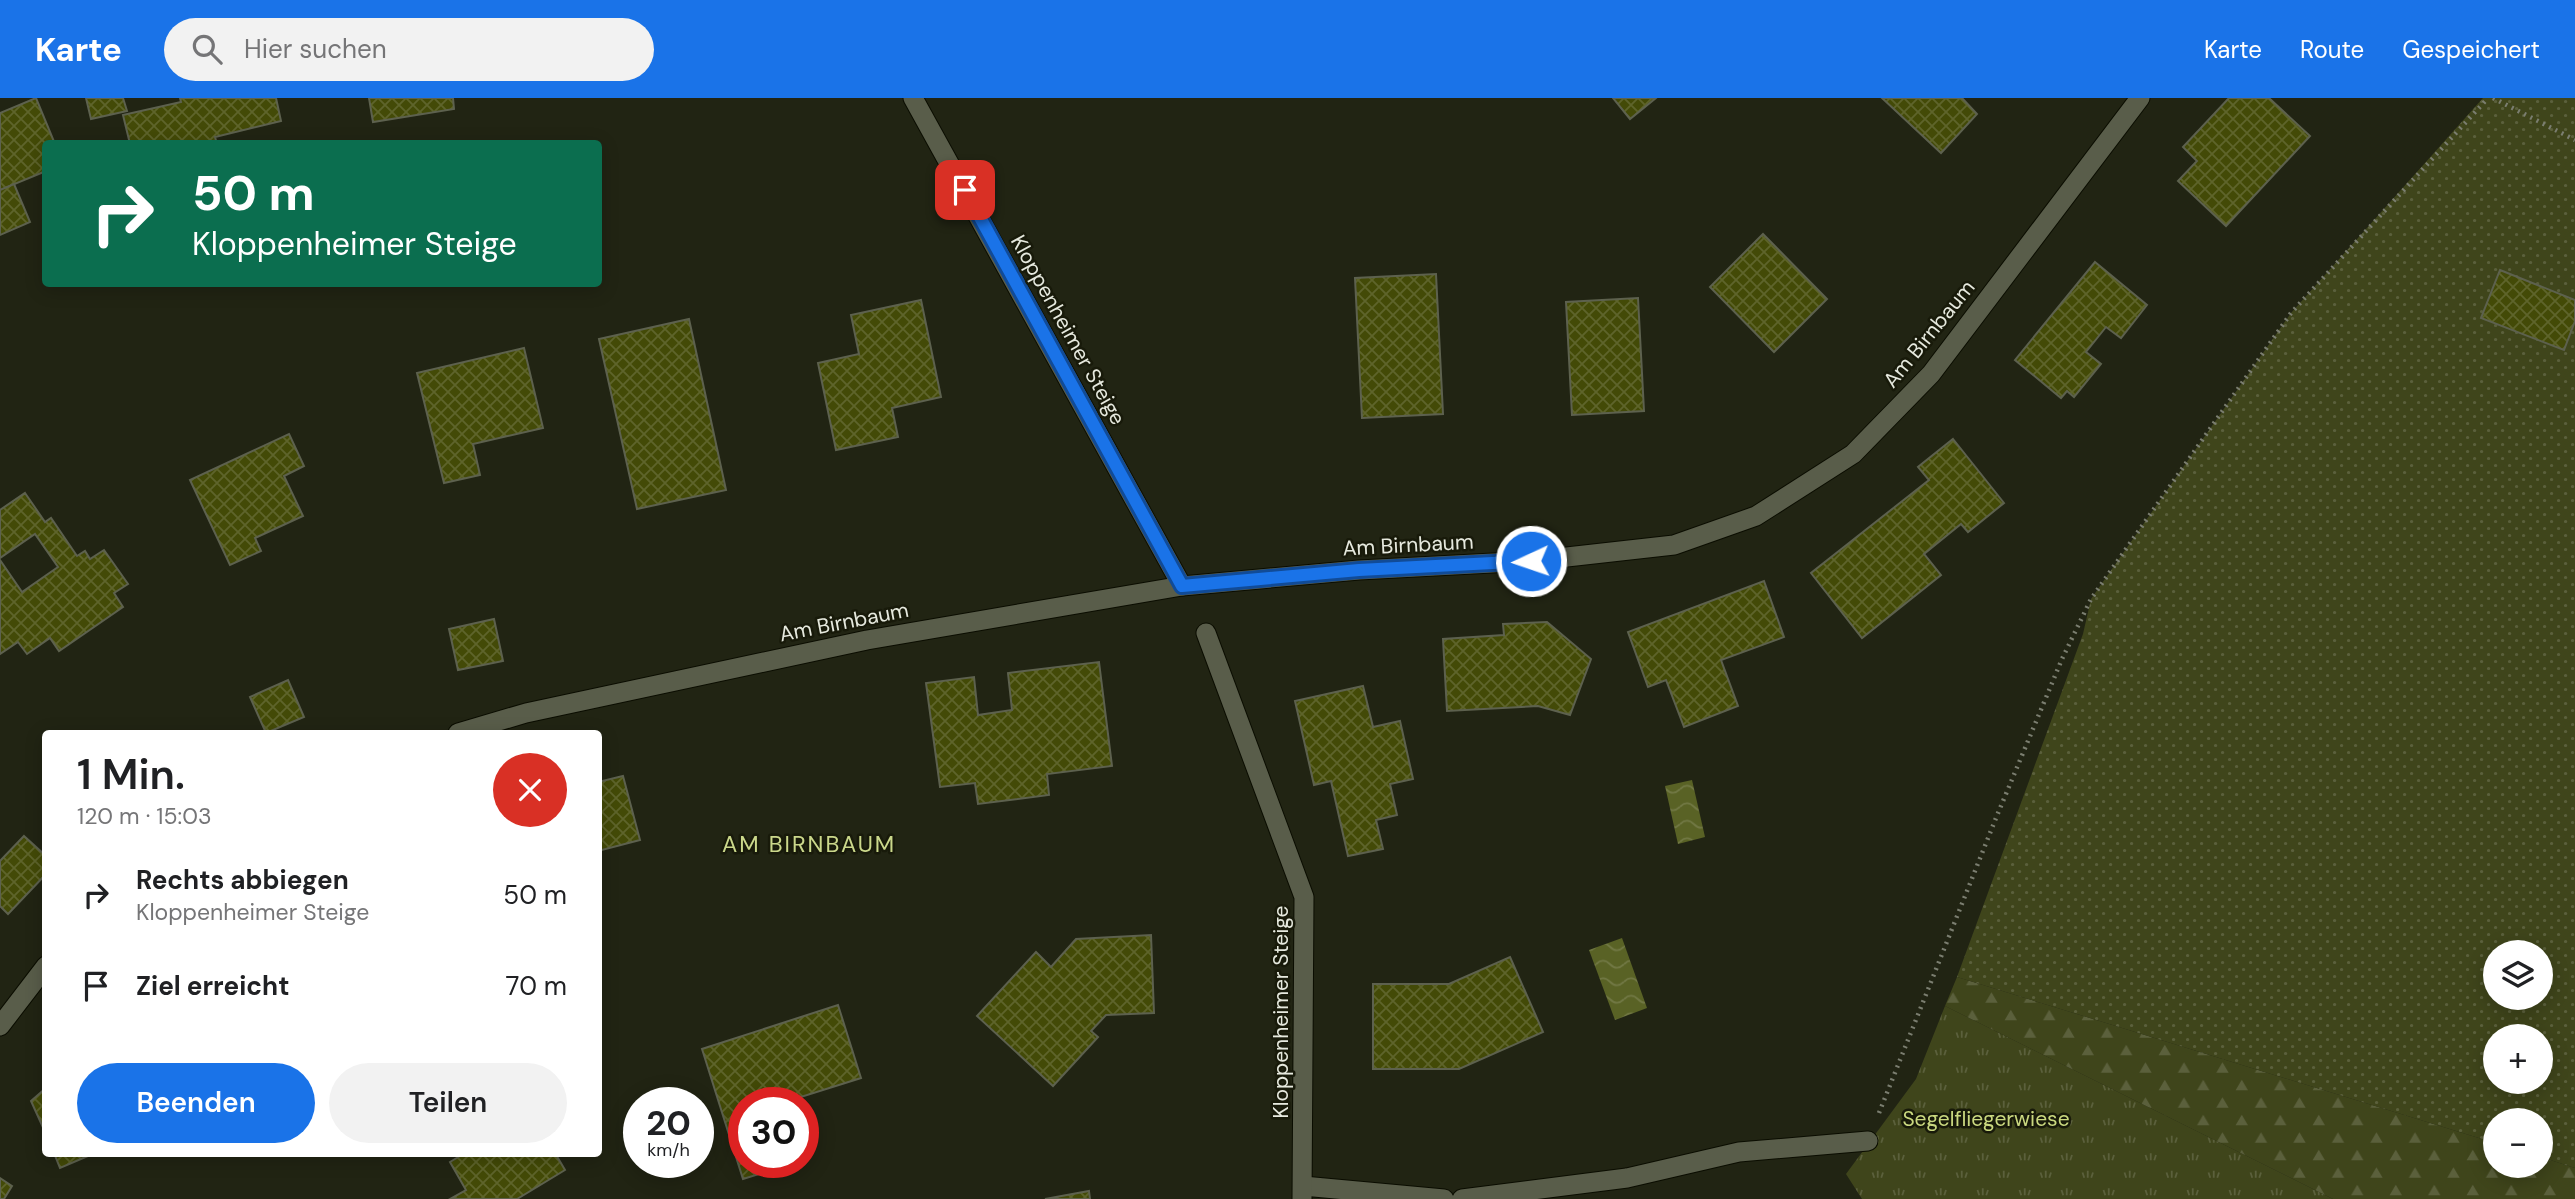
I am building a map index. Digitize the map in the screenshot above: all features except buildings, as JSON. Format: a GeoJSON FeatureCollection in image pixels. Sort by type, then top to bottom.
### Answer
{"type":"FeatureCollection","features":[{"type":"Feature","properties":{"kind":"street","name":"Kloppenheimer Steige"},"geometry":{"type":"LineString","coordinates":[[913,98],[1182,586]]}},
{"type":"Feature","properties":{"kind":"street","name":"Am Birnbaum"},"geometry":{"type":"LineString","coordinates":[[468,730],[526,713],[867,640],[1182,586],[1359,570],[1531,561],[1674,545],[1756,516],[1853,454],[1931,374],[2140,98]]}},
{"type":"Feature","properties":{"kind":"street","name":"Kloppenheimer Steige"},"geometry":{"type":"LineString","coordinates":[[1206,633],[1304,897],[1302,1193]]}},
{"type":"Feature","properties":{"kind":"street"},"geometry":{"type":"LineString","coordinates":[[0,1026],[42,971]]}},
{"type":"Feature","properties":{"kind":"street"},"geometry":{"type":"LineString","coordinates":[[1462,1199],[1627,1178],[1739,1152],[1868,1141]]}},
{"type":"Feature","properties":{"kind":"street"},"geometry":{"type":"LineString","coordinates":[[1302,1193],[1444,1199]]}},
{"type":"Feature","properties":{"kind":"path"},"geometry":{"type":"LineString","coordinates":[[1868,1141],[1996,818],[2062,659],[2091,599],[2291,313],[2490,98],[2575,139]]}},
{"type":"Feature","properties":{"kind":"green space"},"geometry":{"type":"Polygon","coordinates":[[[2483,98],[2575,98],[2575,1168],[2553,1161],[2553,1108],[2483,1108],[2483,1139],[1957,977],[2083,634],[2091,599],[2291,313],[2483,98]]]}},
{"type":"Feature","properties":{"kind":"green space"},"geometry":{"type":"Polygon","coordinates":[[[1957,977],[2483,1139],[2483,1178],[2553,1178],[2553,1161],[2575,1168],[2575,1199],[2333,1199],[1945,1006],[1957,977]]]}},
{"type":"Feature","properties":{"kind":"green space","name":"Segelfliegerwiese"},"geometry":{"type":"Polygon","coordinates":[[[1945,1006],[2333,1199],[1862,1199],[1846,1174],[1916,1079],[1945,1006]]]}},
{"type":"Feature","properties":{"kind":"water"},"geometry":{"type":"Polygon","coordinates":[[[1692,780],[1705,837],[1678,844],[1665,786],[1692,780]]]}},
{"type":"Feature","properties":{"kind":"water"},"geometry":{"type":"Polygon","coordinates":[[[1622,938],[1647,1008],[1615,1020],[1589,950],[1622,938]]]}},
{"type":"Feature","properties":{"kind":"district","name":"AM BIRNBAUM"},"geometry":{"type":"Point","coordinates":[809,844]}},
{"type":"Feature","properties":{"kind":"route"},"geometry":{"type":"LineString","coordinates":[[965,190],[1182,586],[1359,570],[1531,561]]}}]}
